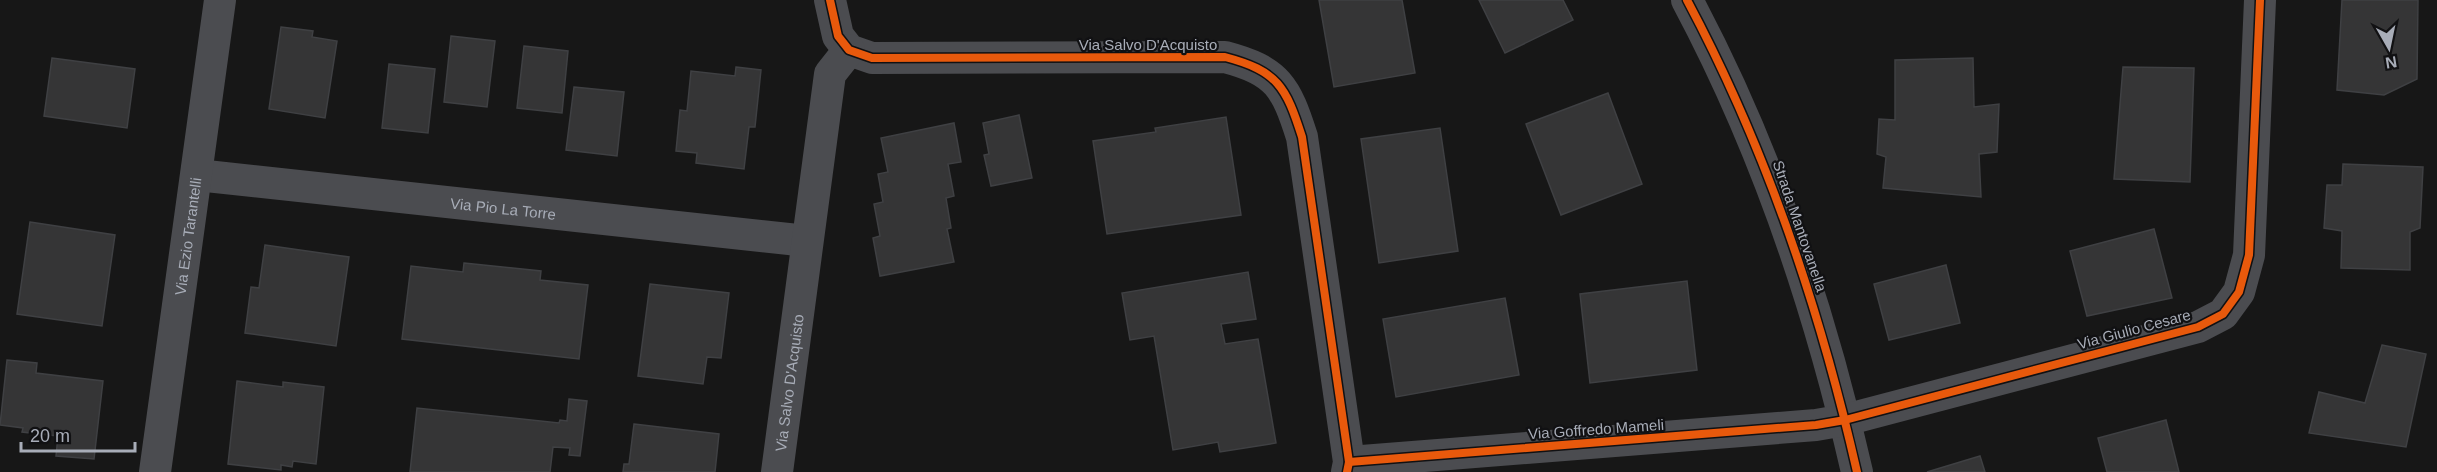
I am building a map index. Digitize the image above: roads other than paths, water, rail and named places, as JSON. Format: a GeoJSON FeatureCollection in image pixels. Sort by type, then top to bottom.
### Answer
{"type":"FeatureCollection","features":[{"type":"Feature","properties":{"kind":"street","name":"Via Ezio Tarantelli"},"geometry":{"type":"LineString","coordinates":[[155,472],[220,0]]}},
{"type":"Feature","properties":{"kind":"street"},"geometry":{"type":"LineString","coordinates":[[830,0],[838,36],[849,50]]}},
{"type":"Feature","properties":{"kind":"street","name":"Strada Mantovanella"},"geometry":{"type":"LineString","coordinates":[[1687,0],[1708,39],[1763,161],[1808,287],[1857,472]]}},
{"type":"Feature","properties":{"kind":"street","name":"Via Giulio Cesare"},"geometry":{"type":"LineString","coordinates":[[1845,420],[2198,327],[2223,314],[2239,292],[2248,255],[2260,0]]}},
{"type":"Feature","properties":{"kind":"street","name":"Via Salvo D'Acquisto"},"geometry":{"type":"LineString","coordinates":[[777,472],[830,74],[849,50],[872,58],[1225,57],[1251,64],[1277,80],[1292,105],[1302,137],[1348,467]]}},
{"type":"Feature","properties":{"kind":"street","name":"Via Pio La Torre"},"geometry":{"type":"LineString","coordinates":[[197,175],[807,241]]}},
{"type":"Feature","properties":{"kind":"street","name":"Via Goffredo Mameli"},"geometry":{"type":"LineString","coordinates":[[1348,467],[1816,425],[1845,420]]}}]}
